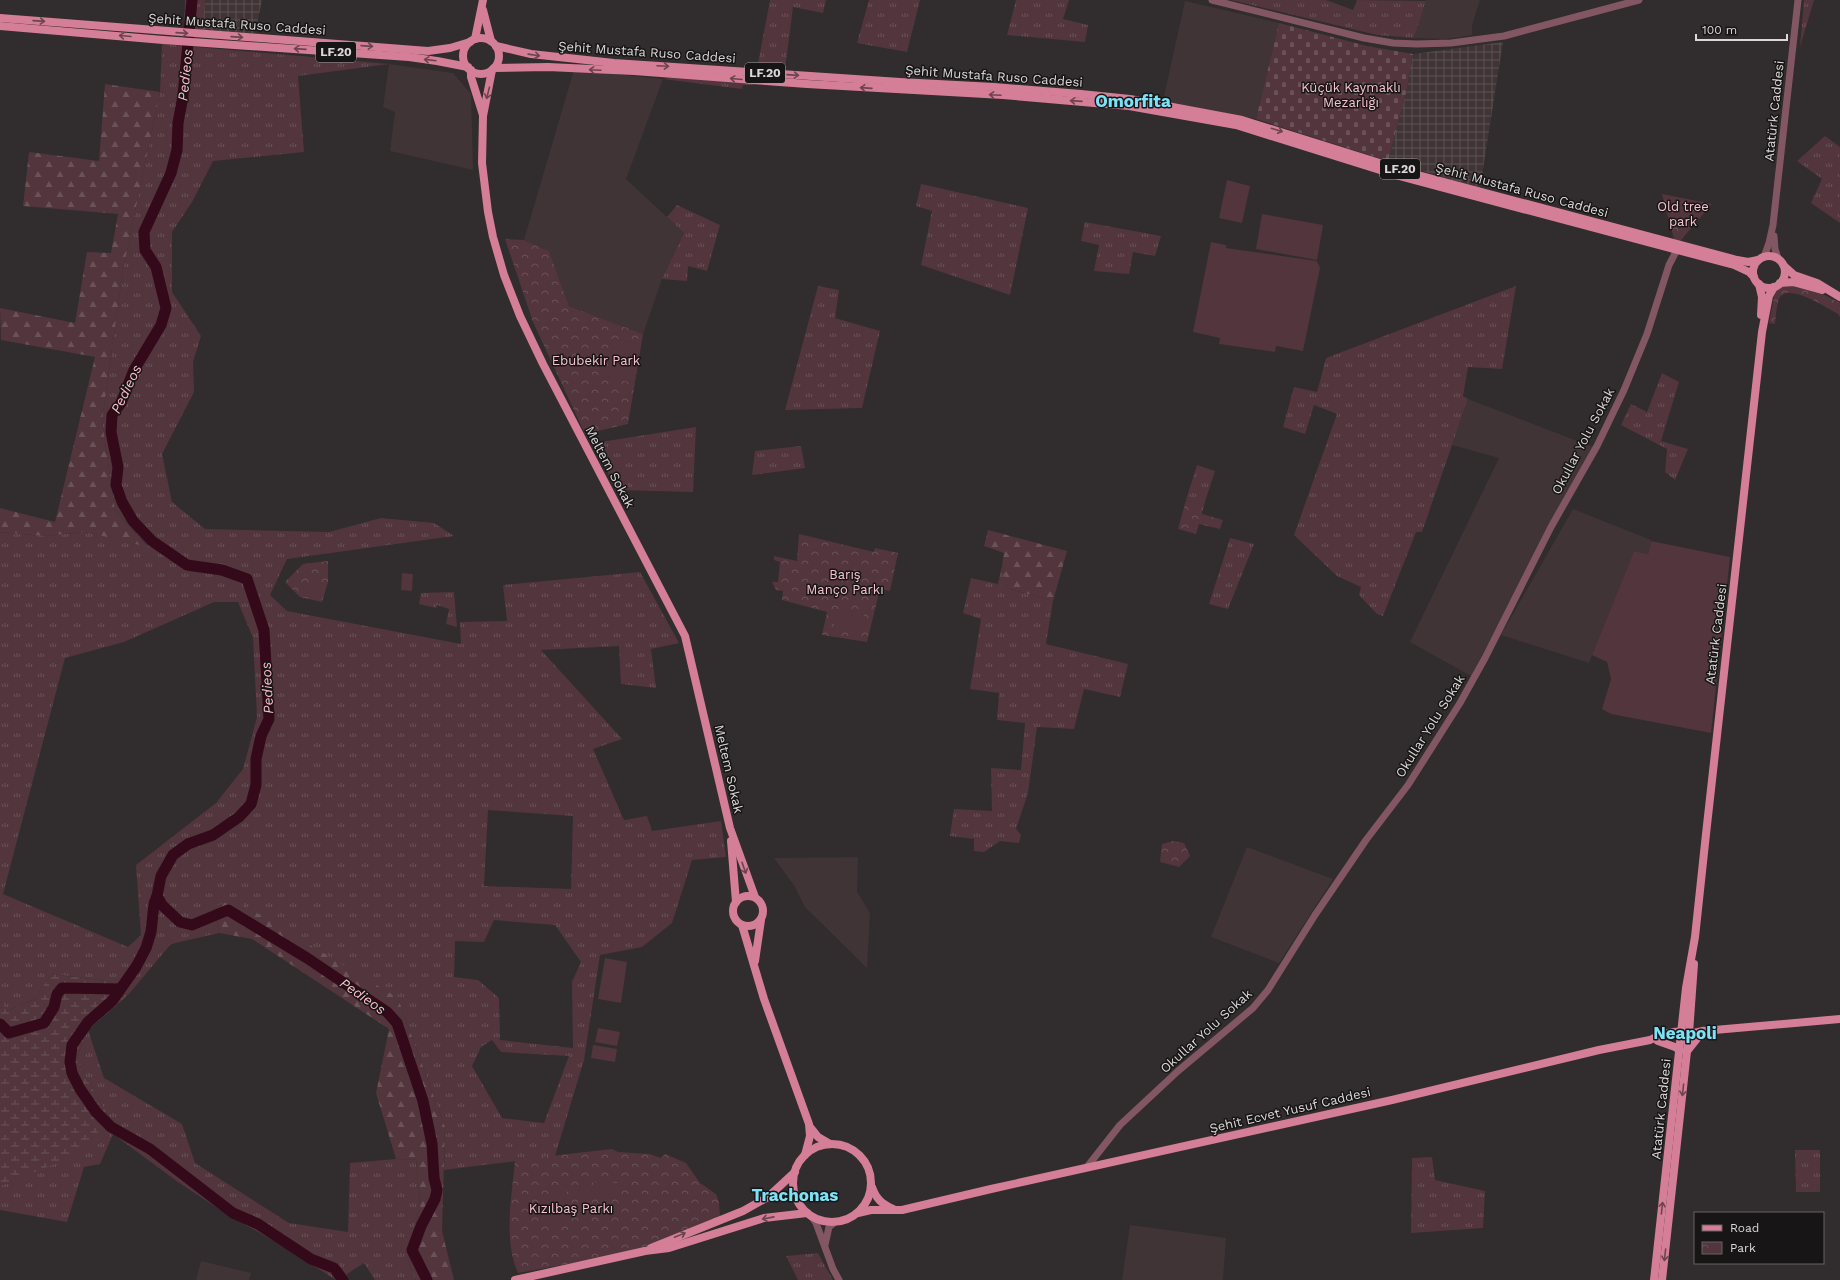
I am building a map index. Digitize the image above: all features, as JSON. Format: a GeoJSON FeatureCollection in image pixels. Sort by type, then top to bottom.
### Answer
{"type":"FeatureCollection","features":[{"type":"Feature","properties":{"kind":"main road"},"geometry":{"type":"LineString","coordinates":[[470,69],[464,59],[464,54],[465,49],[473,40],[483,2]]}},
{"type":"Feature","properties":{"kind":"main road"},"geometry":{"type":"LineString","coordinates":[[483,2],[493,44],[499,57],[493,69]]}},
{"type":"Feature","properties":{"kind":"main road","name":"Şehit Mustafa Ruso Caddesi"},"geometry":{"type":"LineString","coordinates":[[0,18],[164,36],[203,43],[409,57],[437,61],[470,69]]}},
{"type":"Feature","properties":{"kind":"main road","name":"Şehit Mustafa Ruso Caddesi"},"geometry":{"type":"LineString","coordinates":[[0,26],[164,36],[198,34],[428,51],[450,48],[473,40]]}},
{"type":"Feature","properties":{"kind":"main road","name":"LF.20"},"geometry":{"type":"LineString","coordinates":[[473,40],[486,39],[493,44]]}},
{"type":"Feature","properties":{"kind":"main road","name":"Şehit Mustafa Ruso Caddesi"},"geometry":{"type":"LineString","coordinates":[[493,44],[531,54],[614,63],[994,87],[1130,99],[1248,122],[1418,174],[1678,247],[1740,267],[1754,277]]}},
{"type":"Feature","properties":{"kind":"main road","name":"Şehit Mustafa Ruso Caddesi"},"geometry":{"type":"LineString","coordinates":[[493,69],[526,66],[634,72],[807,84],[1003,95],[1129,106],[1236,125],[1399,176],[1678,247],[1748,262],[1761,259]]}},
{"type":"Feature","properties":{"kind":"main road","name":"LF.20"},"geometry":{"type":"LineString","coordinates":[[470,69],[482,73],[493,69]]}},
{"type":"Feature","properties":{"kind":"main road","name":"Meltem Sokak"},"geometry":{"type":"LineString","coordinates":[[470,69],[483,116]]}},
{"type":"Feature","properties":{"kind":"main road","name":"Meltem Sokak"},"geometry":{"type":"LineString","coordinates":[[493,69],[483,116],[482,138],[484,188],[493,237],[504,275],[520,316],[546,371],[685,636],[730,828],[755,897]]}},
{"type":"Feature","properties":{"kind":"main road","name":"LF.20"},"geometry":{"type":"LineString","coordinates":[[1761,259],[1770,256],[1778,258]]}},
{"type":"Feature","properties":{"kind":"main road"},"geometry":{"type":"LineString","coordinates":[[1778,258],[1794,275],[1817,283],[1840,297]]}},
{"type":"Feature","properties":{"kind":"main road"},"geometry":{"type":"LineString","coordinates":[[1754,277],[1753,270],[1761,259]]}},
{"type":"Feature","properties":{"kind":"main road"},"geometry":{"type":"LineString","coordinates":[[1777,285],[1784,275],[1784,266]]}},
{"type":"Feature","properties":{"kind":"main road","name":"LF.20"},"geometry":{"type":"LineString","coordinates":[[1754,277],[1759,284]]}},
{"type":"Feature","properties":{"kind":"main road"},"geometry":{"type":"LineString","coordinates":[[1759,284],[1765,287],[1793,282],[1828,291]]}},
{"type":"Feature","properties":{"kind":"main road","name":"Atatürk Caddesi"},"geometry":{"type":"LineString","coordinates":[[1759,284],[1762,297],[1762,329]]}},
{"type":"Feature","properties":{"kind":"main road","name":"Atatürk Caddesi"},"geometry":{"type":"LineString","coordinates":[[1662,1280],[1684,1051],[1684,1033],[1762,329],[1769,296],[1777,285]]}},
{"type":"Feature","properties":{"kind":"main road","name":"Meltem Sokak"},"geometry":{"type":"LineString","coordinates":[[730,828],[736,902]]}},
{"type":"Feature","properties":{"kind":"main road"},"geometry":{"type":"LineString","coordinates":[[754,963],[763,914],[763,906],[755,897],[744,896],[736,902],[733,909],[734,917],[742,925],[764,998],[809,1124],[818,1138],[830,1144],[846,1147],[860,1155],[869,1169],[871,1185],[869,1196],[865,1205],[858,1213],[847,1220],[835,1222],[823,1221],[809,1215],[799,1204],[793,1183],[795,1172]]}},
{"type":"Feature","properties":{"kind":"main road"},"geometry":{"type":"LineString","coordinates":[[742,925],[751,926],[761,920]]}},
{"type":"Feature","properties":{"kind":"main road"},"geometry":{"type":"LineString","coordinates":[[1654,1040],[1675,1046],[1684,1051],[1703,1031],[1687,1015],[1668,1034]]}},
{"type":"Feature","properties":{"kind":"main road","name":"Şehit Ecvet Yusuf Caddesi"},"geometry":{"type":"LineString","coordinates":[[858,1213],[871,1210],[902,1210],[1392,1100],[1599,1050],[1654,1040],[1668,1034],[1840,1019]]}},
{"type":"Feature","properties":{"kind":"main road"},"geometry":{"type":"LineString","coordinates":[[1654,1040],[1684,1033]]}},
{"type":"Feature","properties":{"kind":"main road","name":"Atatürk Caddesi"},"geometry":{"type":"LineString","coordinates":[[1654,1280],[1684,1051]]}},
{"type":"Feature","properties":{"kind":"main road"},"geometry":{"type":"LineString","coordinates":[[645,1251],[743,1211],[768,1197],[795,1172],[805,1155],[810,1136],[809,1124]]}},
{"type":"Feature","properties":{"kind":"main road"},"geometry":{"type":"LineString","coordinates":[[805,1155],[813,1149],[830,1144]]}},
{"type":"Feature","properties":{"kind":"main road"},"geometry":{"type":"LineString","coordinates":[[871,1185],[877,1198],[883,1204],[895,1210]]}},
{"type":"Feature","properties":{"kind":"main road"},"geometry":{"type":"LineString","coordinates":[[514,1280],[645,1251],[669,1248],[764,1218],[809,1215]]}},
{"type":"Feature","properties":{"kind":"street"},"geometry":{"type":"LineString","coordinates":[[1212,0],[1364,38],[1392,43],[1417,44],[1451,43],[1504,36],[1627,5],[1639,0]]}},
{"type":"Feature","properties":{"kind":"street","name":"Atatürk Caddesi"},"geometry":{"type":"LineString","coordinates":[[1761,259],[1770,243],[1773,225],[1798,0]]}},
{"type":"Feature","properties":{"kind":"street","name":"Atatürk Caddesi"},"geometry":{"type":"LineString","coordinates":[[1773,225],[1775,249],[1778,258]]}},
{"type":"Feature","properties":{"kind":"street","name":"Okullar Yolu Sokak"},"geometry":{"type":"LineString","coordinates":[[1087,1168],[1120,1125],[1143,1103],[1253,1008],[1268,990],[1315,915],[1362,846],[1408,785],[1460,703],[1485,658],[1551,526],[1597,446],[1624,390],[1641,348],[1669,265],[1678,247]]}},
{"type":"Feature","properties":{"kind":"street"},"geometry":{"type":"LineString","coordinates":[[1103,1146],[1102,1156],[1104,1164]]}},
{"type":"Feature","properties":{"kind":"street"},"geometry":{"type":"LineString","coordinates":[[809,1215],[816,1222],[833,1269],[839,1280]]}},
{"type":"Feature","properties":{"kind":"street"},"geometry":{"type":"LineString","coordinates":[[825,1245],[829,1227],[835,1222]]}},
{"type":"Feature","properties":{"kind":"shaded area"},"geometry":{"type":"Polygon","coordinates":[[[205,0],[262,0],[255,34],[201,30],[205,0]]]}},
{"type":"Feature","properties":{"kind":"shaded area"},"geometry":{"type":"Polygon","coordinates":[[[1426,0],[1480,0],[1472,25],[1472,35],[1447,39],[1414,38],[1426,0]]]}},
{"type":"Feature","properties":{"kind":"shaded area"},"geometry":{"type":"Polygon","coordinates":[[[1185,1],[1279,23],[1256,119],[1163,101],[1185,1]]]}},
{"type":"Feature","properties":{"kind":"shaded area"},"geometry":{"type":"Polygon","coordinates":[[[1503,42],[1480,188],[1388,161],[1406,93],[1413,54],[1503,42]]]}},
{"type":"Feature","properties":{"kind":"shaded area"},"geometry":{"type":"Polygon","coordinates":[[[389,64],[453,73],[471,94],[473,170],[390,151],[395,112],[383,107],[389,64]]]}},
{"type":"Feature","properties":{"kind":"shaded area"},"geometry":{"type":"Polygon","coordinates":[[[574,70],[663,79],[626,179],[684,233],[662,279],[643,334],[569,306],[549,251],[524,240],[574,70]]]}},
{"type":"Feature","properties":{"kind":"shaded area"},"geometry":{"type":"Polygon","coordinates":[[[1468,399],[1593,447],[1471,676],[1410,642],[1499,458],[1452,445],[1468,399]]]}},
{"type":"Feature","properties":{"kind":"shaded area"},"geometry":{"type":"Polygon","coordinates":[[[1573,509],[1651,540],[1648,554],[1634,551],[1589,663],[1501,635],[1573,509]]]}},
{"type":"Feature","properties":{"kind":"shaded area"},"geometry":{"type":"Polygon","coordinates":[[[1247,847],[1333,879],[1279,963],[1211,937],[1247,847]]]}},
{"type":"Feature","properties":{"kind":"shaded area"},"geometry":{"type":"Polygon","coordinates":[[[858,857],[857,892],[870,913],[867,968],[805,907],[795,887],[774,858],[858,857]]]}},
{"type":"Feature","properties":{"kind":"shaded area"},"geometry":{"type":"Polygon","coordinates":[[[1130,1225],[1226,1238],[1223,1280],[1122,1280],[1130,1225]]]}},
{"type":"Feature","properties":{"kind":"shaded area"},"geometry":{"type":"Polygon","coordinates":[[[201,1261],[251,1273],[249,1280],[196,1280],[201,1261]]]}},
{"type":"Feature","properties":{"kind":"green space"},"geometry":{"type":"Polygon","coordinates":[[[185,0],[205,0],[201,30],[184,29],[185,0]]]}},
{"type":"Feature","properties":{"kind":"green space"},"geometry":{"type":"Polygon","coordinates":[[[770,0],[826,0],[823,13],[793,7],[785,70],[757,69],[770,0]]]}},
{"type":"Feature","properties":{"kind":"green space"},"geometry":{"type":"Polygon","coordinates":[[[869,0],[920,0],[907,52],[857,43],[869,0]]]}},
{"type":"Feature","properties":{"kind":"green space"},"geometry":{"type":"Polygon","coordinates":[[[1016,0],[1069,0],[1063,19],[1088,25],[1085,42],[1007,35],[1016,0]]]}},
{"type":"Feature","properties":{"kind":"green space"},"geometry":{"type":"Polygon","coordinates":[[[1231,0],[1326,0],[1353,10],[1357,0],[1426,1],[1414,38],[1377,35],[1231,0]]]}},
{"type":"Feature","properties":{"kind":"green space"},"geometry":{"type":"Polygon","coordinates":[[[1804,0],[1814,0],[1800,47],[1804,0]]]}},
{"type":"Feature","properties":{"kind":"green space","name":"Küçük Kaymaklı Mezarlığı"},"geometry":{"type":"Polygon","coordinates":[[[1279,23],[1367,46],[1413,54],[1406,93],[1388,161],[1256,119],[1279,23]]]}},
{"type":"Feature","properties":{"kind":"green space"},"geometry":{"type":"Polygon","coordinates":[[[162,44],[389,64],[298,76],[304,152],[213,161],[192,202],[172,232],[172,292],[201,336],[193,362],[194,392],[162,454],[172,502],[205,529],[329,532],[381,518],[434,523],[454,536],[287,559],[270,595],[287,611],[461,644],[460,622],[507,621],[503,585],[640,572],[679,643],[651,649],[656,688],[621,684],[619,646],[541,650],[622,739],[593,749],[624,820],[647,816],[652,831],[721,821],[726,857],[692,860],[672,923],[642,947],[600,955],[584,1060],[555,1156],[444,1170],[445,1127],[398,998],[214,907],[219,933],[171,944],[128,995],[108,981],[52,974],[35,999],[7,1011],[0,1001],[0,532],[43,536],[86,532],[148,546],[115,510],[102,421],[123,270],[160,92],[162,44]],[[214,602],[124,642],[65,658],[3,894],[128,947],[141,935],[136,865],[216,803],[243,769],[257,717],[253,638],[238,602],[214,602]],[[488,810],[484,886],[571,889],[573,816],[488,810]],[[494,920],[484,942],[455,941],[454,977],[478,980],[499,998],[500,1040],[573,1048],[572,982],[581,962],[555,925],[494,920]],[[492,1040],[481,1047],[472,1066],[502,1118],[544,1123],[569,1056],[501,1052],[492,1040]]]}},
{"type":"Feature","properties":{"kind":"green space"},"geometry":{"type":"Polygon","coordinates":[[[679,76],[804,85],[743,85],[742,89],[663,79],[679,76]]]}},
{"type":"Feature","properties":{"kind":"green space"},"geometry":{"type":"Polygon","coordinates":[[[105,84],[160,92],[123,270],[102,421],[115,510],[148,547],[86,532],[43,536],[0,532],[0,508],[55,522],[95,357],[1,340],[0,308],[75,323],[87,252],[111,253],[118,214],[23,206],[29,152],[99,161],[105,84]]]}},
{"type":"Feature","properties":{"kind":"green space"},"geometry":{"type":"Polygon","coordinates":[[[1825,136],[1840,147],[1840,223],[1811,203],[1822,179],[1797,161],[1825,136]]]}},
{"type":"Feature","properties":{"kind":"green space"},"geometry":{"type":"Polygon","coordinates":[[[1227,180],[1250,186],[1242,223],[1219,218],[1227,180]]]}},
{"type":"Feature","properties":{"kind":"green space"},"geometry":{"type":"Polygon","coordinates":[[[921,184],[1028,208],[1010,295],[921,265],[932,211],[916,206],[921,184]]]}},
{"type":"Feature","properties":{"kind":"green space","name":"Old tree park"},"geometry":{"type":"Polygon","coordinates":[[[1662,194],[1712,204],[1680,241],[1674,239],[1662,194]]]}},
{"type":"Feature","properties":{"kind":"green space"},"geometry":{"type":"Polygon","coordinates":[[[677,205],[720,225],[707,271],[688,266],[687,281],[662,279],[684,233],[667,217],[677,205]]]}},
{"type":"Feature","properties":{"kind":"green space"},"geometry":{"type":"Polygon","coordinates":[[[1262,214],[1323,225],[1317,260],[1256,249],[1262,214]]]}},
{"type":"Feature","properties":{"kind":"green space"},"geometry":{"type":"Polygon","coordinates":[[[1085,222],[1161,236],[1155,256],[1133,252],[1129,274],[1094,271],[1099,245],[1081,241],[1085,222]]]}},
{"type":"Feature","properties":{"kind":"green space","name":"Ebubekir Park"},"geometry":{"type":"Polygon","coordinates":[[[505,239],[524,240],[549,251],[569,306],[643,334],[628,424],[585,434],[533,322],[505,239]]]}},
{"type":"Feature","properties":{"kind":"green space"},"geometry":{"type":"Polygon","coordinates":[[[1211,242],[1226,245],[1226,248],[1317,261],[1320,268],[1303,351],[1276,346],[1275,352],[1219,344],[1220,338],[1193,332],[1211,242]]]}},
{"type":"Feature","properties":{"kind":"green space"},"geometry":{"type":"Polygon","coordinates":[[[1795,284],[1805,285],[1840,303],[1840,317],[1838,314],[1817,302],[1790,293],[1783,294],[1779,299],[1775,324],[1769,323],[1775,292],[1781,287],[1795,284]]]}},
{"type":"Feature","properties":{"kind":"green space"},"geometry":{"type":"Polygon","coordinates":[[[818,286],[839,290],[835,318],[880,331],[862,408],[785,410],[818,286]]]}},
{"type":"Feature","properties":{"kind":"green space"},"geometry":{"type":"Polygon","coordinates":[[[1516,286],[1502,369],[1468,367],[1463,396],[1468,399],[1422,532],[1416,532],[1383,616],[1377,614],[1359,595],[1361,587],[1337,576],[1294,535],[1337,414],[1314,405],[1305,434],[1283,427],[1294,387],[1317,392],[1326,358],[1516,286]]]}},
{"type":"Feature","properties":{"kind":"green space"},"geometry":{"type":"Polygon","coordinates":[[[613,339],[641,345],[634,383],[606,377],[613,339]]]}},
{"type":"Feature","properties":{"kind":"green space"},"geometry":{"type":"Polygon","coordinates":[[[1662,373],[1679,382],[1661,441],[1688,449],[1675,480],[1665,472],[1667,449],[1621,425],[1631,404],[1647,412],[1662,373]]]}},
{"type":"Feature","properties":{"kind":"green space"},"geometry":{"type":"Polygon","coordinates":[[[696,427],[693,492],[616,490],[594,443],[696,427]]]}},
{"type":"Feature","properties":{"kind":"green space"},"geometry":{"type":"Polygon","coordinates":[[[801,446],[805,468],[752,475],[755,451],[801,446]]]}},
{"type":"Feature","properties":{"kind":"green space"},"geometry":{"type":"Polygon","coordinates":[[[1197,465],[1215,471],[1204,505],[1186,500],[1197,465]]]}},
{"type":"Feature","properties":{"kind":"green space"},"geometry":{"type":"Polygon","coordinates":[[[1186,500],[1204,505],[1202,514],[1223,520],[1220,529],[1199,524],[1196,534],[1178,529],[1186,500]]]}},
{"type":"Feature","properties":{"kind":"green space"},"geometry":{"type":"Polygon","coordinates":[[[988,530],[1067,551],[1053,601],[1007,588],[1002,565],[1004,553],[984,546],[988,530]]]}},
{"type":"Feature","properties":{"kind":"green space","name":"Barış Manço Parkı"},"geometry":{"type":"Polygon","coordinates":[[[799,534],[874,552],[875,548],[898,553],[890,591],[880,589],[867,642],[822,635],[827,612],[782,600],[783,591],[776,590],[772,582],[778,582],[780,562],[774,560],[774,556],[797,561],[799,534]]]}},
{"type":"Feature","properties":{"kind":"green space"},"geometry":{"type":"Polygon","coordinates":[[[1230,538],[1254,544],[1228,609],[1209,604],[1230,538]]]}},
{"type":"Feature","properties":{"kind":"green space"},"geometry":{"type":"Polygon","coordinates":[[[1651,541],[1730,557],[1711,733],[1611,714],[1602,709],[1611,679],[1607,662],[1592,655],[1634,551],[1648,554],[1651,541]]]}},
{"type":"Feature","properties":{"kind":"green space"},"geometry":{"type":"Polygon","coordinates":[[[328,561],[328,582],[322,602],[300,597],[285,582],[303,564],[328,561]]]}},
{"type":"Feature","properties":{"kind":"green space"},"geometry":{"type":"Polygon","coordinates":[[[1002,565],[1007,588],[1053,601],[1046,644],[1128,664],[1120,697],[1084,689],[1074,729],[1037,727],[1028,793],[1016,829],[1021,835],[1019,843],[1000,841],[984,852],[974,851],[974,839],[950,836],[954,809],[992,811],[991,768],[1021,770],[1025,723],[997,720],[999,693],[970,689],[981,619],[963,613],[971,578],[998,584],[1002,565]]]}},
{"type":"Feature","properties":{"kind":"green space"},"geometry":{"type":"Polygon","coordinates":[[[402,573],[413,574],[412,591],[401,590],[402,573]]]}},
{"type":"Feature","properties":{"kind":"green space"},"geometry":{"type":"Polygon","coordinates":[[[319,584],[320,595],[304,597],[303,586],[319,584]]]}},
{"type":"Feature","properties":{"kind":"green space"},"geometry":{"type":"Polygon","coordinates":[[[454,592],[457,627],[446,624],[449,609],[437,605],[436,608],[419,604],[421,593],[454,592]]]}},
{"type":"Feature","properties":{"kind":"green space"},"geometry":{"type":"Polygon","coordinates":[[[836,610],[864,614],[862,630],[834,626],[836,610]]]}},
{"type":"Feature","properties":{"kind":"green space"},"geometry":{"type":"Polygon","coordinates":[[[1173,841],[1184,843],[1190,856],[1179,867],[1160,862],[1162,844],[1173,841]]]}},
{"type":"Feature","properties":{"kind":"green space"},"geometry":{"type":"Polygon","coordinates":[[[235,900],[398,998],[445,1127],[442,1231],[454,1280],[416,1280],[409,1264],[420,1203],[416,1160],[396,1159],[376,1093],[389,1029],[252,939],[219,933],[214,906],[235,900]]]}},
{"type":"Feature","properties":{"kind":"green space"},"geometry":{"type":"Polygon","coordinates":[[[605,958],[627,962],[621,1003],[598,999],[605,958]]]}},
{"type":"Feature","properties":{"kind":"green space"},"geometry":{"type":"Polygon","coordinates":[[[51,974],[108,981],[128,995],[88,1030],[76,1059],[109,1117],[101,1129],[72,1157],[0,1186],[0,1001],[7,1011],[35,999],[51,974]]]}},
{"type":"Feature","properties":{"kind":"green space"},"geometry":{"type":"Polygon","coordinates":[[[598,1028],[620,1032],[617,1046],[595,1042],[598,1028]]]}},
{"type":"Feature","properties":{"kind":"green space"},"geometry":{"type":"Polygon","coordinates":[[[88,1030],[104,1078],[182,1124],[195,1163],[289,1223],[348,1232],[350,1163],[396,1159],[416,1160],[420,1203],[409,1264],[416,1280],[375,1280],[364,1263],[347,1274],[348,1280],[336,1280],[286,1248],[222,1211],[178,1182],[113,1134],[100,1164],[84,1167],[67,1222],[0,1210],[0,1186],[19,1178],[109,1117],[76,1059],[88,1030]]]}},
{"type":"Feature","properties":{"kind":"green space"},"geometry":{"type":"Polygon","coordinates":[[[593,1045],[617,1049],[615,1062],[591,1058],[593,1045]]]}},
{"type":"Feature","properties":{"kind":"green space","name":"Kızılbaş Parkı"},"geometry":{"type":"Polygon","coordinates":[[[612,1149],[618,1152],[650,1154],[661,1158],[665,1154],[686,1163],[700,1183],[716,1194],[719,1202],[720,1217],[694,1231],[629,1251],[518,1273],[513,1260],[510,1232],[515,1160],[612,1149]]]}},
{"type":"Feature","properties":{"kind":"green space"},"geometry":{"type":"Polygon","coordinates":[[[1795,1150],[1820,1150],[1820,1192],[1796,1192],[1795,1150]]]}},
{"type":"Feature","properties":{"kind":"green space"},"geometry":{"type":"Polygon","coordinates":[[[1432,1157],[1435,1180],[1485,1191],[1483,1228],[1411,1233],[1412,1158],[1432,1157]]]}},
{"type":"Feature","properties":{"kind":"green space"},"geometry":{"type":"Polygon","coordinates":[[[580,1181],[591,1182],[589,1203],[578,1203],[580,1181]]]}},
{"type":"Feature","properties":{"kind":"green space"},"geometry":{"type":"Polygon","coordinates":[[[593,1182],[620,1183],[620,1198],[593,1197],[593,1182]]]}},
{"type":"Feature","properties":{"kind":"green space"},"geometry":{"type":"Polygon","coordinates":[[[566,1183],[570,1187],[570,1190],[566,1192],[564,1202],[568,1211],[567,1218],[562,1223],[555,1225],[548,1224],[543,1221],[540,1215],[542,1206],[555,1196],[563,1184],[566,1183]]]}},
{"type":"Feature","properties":{"kind":"green space"},"geometry":{"type":"Polygon","coordinates":[[[818,1253],[833,1280],[798,1280],[786,1256],[818,1253]]]}},
{"type":"Feature","properties":{"kind":"waterway","name":"Pedieos"},"geometry":{"type":"LineString","coordinates":[[192,0],[183,96],[178,123],[177,150],[171,173],[144,232],[145,250],[156,267],[166,308],[161,325],[134,370],[121,403],[112,415],[111,432],[118,467],[116,485],[122,502],[133,521],[152,541],[187,565],[222,570],[247,579],[264,630],[269,719],[261,736],[256,759],[256,785],[251,804],[239,817],[213,835],[188,844],[173,855],[161,876],[157,896],[162,905],[180,922],[192,925],[228,910],[307,958],[387,1012],[397,1023],[423,1101],[432,1144],[434,1178],[437,1190],[435,1199],[421,1226],[412,1250],[427,1280]]}},
{"type":"Feature","properties":{"kind":"waterway"},"geometry":{"type":"LineString","coordinates":[[157,896],[154,904],[151,932],[146,948],[136,967],[112,1001],[88,1022],[72,1045],[70,1062],[72,1073],[80,1089],[96,1112],[111,1127],[150,1149],[233,1213],[258,1224],[311,1259],[334,1268],[343,1280]]}},
{"type":"Feature","properties":{"kind":"waterway"},"geometry":{"type":"LineString","coordinates":[[0,1024],[9,1033],[44,1023],[54,1007],[57,994],[62,988],[120,989]]}},
{"type":"Feature","properties":{"kind":"district","name":"Omorfita"},"geometry":{"type":"Point","coordinates":[1133,101]}},
{"type":"Feature","properties":{"kind":"district","name":"Neapoli"},"geometry":{"type":"Point","coordinates":[1685,1033]}},
{"type":"Feature","properties":{"kind":"district","name":"Trachonas"},"geometry":{"type":"Point","coordinates":[795,1195]}}]}
